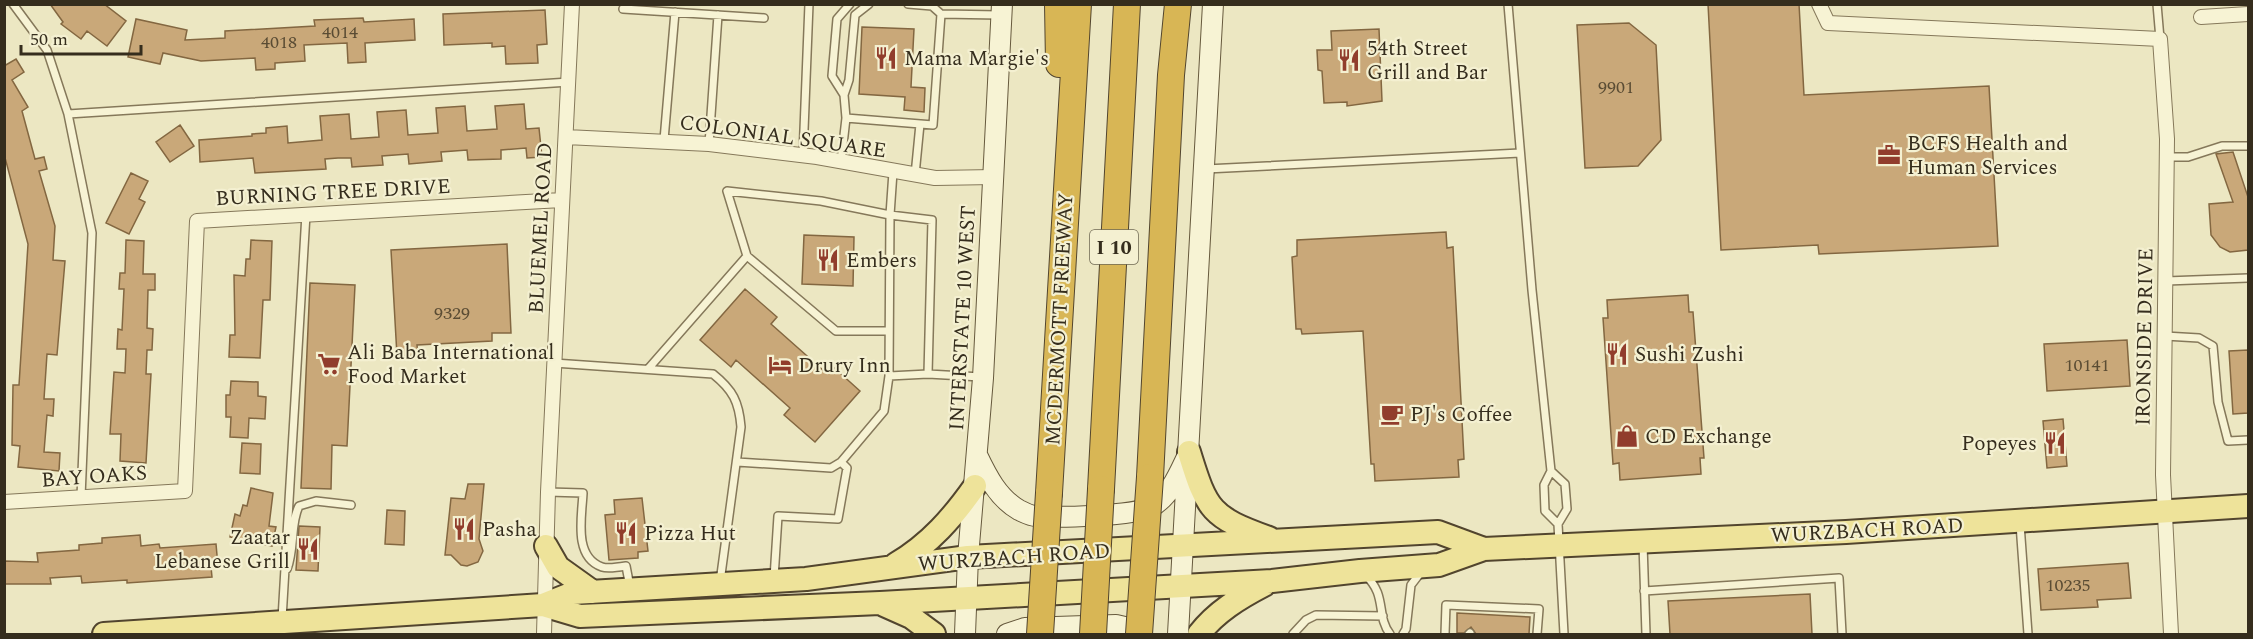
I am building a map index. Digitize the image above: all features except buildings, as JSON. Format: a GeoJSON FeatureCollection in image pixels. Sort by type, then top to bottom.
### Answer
{"type":"FeatureCollection","features":[{"type":"Feature","properties":{"kind":"highway"},"geometry":{"type":"LineString","coordinates":[[1058,4],[1063,257]]}},
{"type":"Feature","properties":{"kind":"highway","name":"MCDERMOTT FREEWAY"},"geometry":{"type":"LineString","coordinates":[[1040,634],[1078,4]]}},
{"type":"Feature","properties":{"kind":"highway","name":"I 10"},"geometry":{"type":"LineString","coordinates":[[1093,634],[1126,4]]}},
{"type":"Feature","properties":{"kind":"highway"},"geometry":{"type":"LineString","coordinates":[[1138,634],[1171,75],[1178,4]]}},
{"type":"Feature","properties":{"kind":"main road"},"geometry":{"type":"LineString","coordinates":[[1178,634],[1206,169],[1213,4]]}},
{"type":"Feature","properties":{"kind":"main road","name":"INTERSTATE 10 WEST"},"geometry":{"type":"LineString","coordinates":[[965,634],[965,597],[983,378],[1002,10]]}},
{"type":"Feature","properties":{"kind":"main road"},"geometry":{"type":"LineString","coordinates":[[977,455],[990,481],[1001,495],[1017,509],[1034,516],[1133,512],[1151,507],[1170,489],[1190,452]]}},
{"type":"Feature","properties":{"kind":"main road"},"geometry":{"type":"LineString","coordinates":[[1190,452],[1206,501],[1232,525],[1278,541]]}},
{"type":"Feature","properties":{"kind":"main road"},"geometry":{"type":"LineString","coordinates":[[892,566],[931,539],[958,510],[975,486]]}},
{"type":"Feature","properties":{"kind":"main road","name":"WURZBACH ROAD"},"geometry":{"type":"LineString","coordinates":[[543,605],[580,616],[1180,587],[1272,581],[1439,565],[1484,549],[1560,535],[1643,541],[2020,521],[2248,506]]}},
{"type":"Feature","properties":{"kind":"main road","name":"WURZBACH ROAD"},"geometry":{"type":"LineString","coordinates":[[104,634],[543,605],[573,593],[774,581],[968,557],[1438,532],[1484,549]]}},
{"type":"Feature","properties":{"kind":"main road"},"geometry":{"type":"LineString","coordinates":[[546,546],[558,567],[593,592]]}},
{"type":"Feature","properties":{"kind":"main road"},"geometry":{"type":"LineString","coordinates":[[1199,634],[1216,615],[1232,603],[1272,581]]}},
{"type":"Feature","properties":{"kind":"main road"},"geometry":{"type":"LineString","coordinates":[[880,603],[911,617],[934,634]]}},
{"type":"Feature","properties":{"kind":"main road"},"geometry":{"type":"LineString","coordinates":[[1007,634],[1025,628],[1116,625],[1129,628],[1138,634]]}},
{"type":"Feature","properties":{"kind":"street","name":"BLUEMEL ROAD"},"geometry":{"type":"LineString","coordinates":[[544,634],[543,605],[548,492],[572,4]]}},
{"type":"Feature","properties":{"kind":"street"},"geometry":{"type":"LineString","coordinates":[[1819,4],[1828,23],[2160,39]]}},
{"type":"Feature","properties":{"kind":"street"},"geometry":{"type":"LineString","coordinates":[[2201,17],[2248,14]]}},
{"type":"Feature","properties":{"kind":"street","name":"IRONSIDE DRIVE"},"geometry":{"type":"LineString","coordinates":[[2160,39],[2167,157],[2164,512],[2171,634]]}},
{"type":"Feature","properties":{"kind":"street","name":"COLONIAL SQUARE"},"geometry":{"type":"LineString","coordinates":[[566,137],[709,144],[803,155],[935,178],[994,177]]}},
{"type":"Feature","properties":{"kind":"street","name":"BURNING TREE DRIVE"},"geometry":{"type":"LineString","coordinates":[[186,491],[197,221],[562,200]]}},
{"type":"Feature","properties":{"kind":"street","name":"BAY OAKS"},"geometry":{"type":"LineString","coordinates":[[4,502],[186,491]]}},
{"type":"Feature","properties":{"kind":"lane"},"geometry":{"type":"LineString","coordinates":[[14,4],[47,50],[68,114],[92,233],[81,497]]}},
{"type":"Feature","properties":{"kind":"lane"},"geometry":{"type":"LineString","coordinates":[[803,155],[809,4]]}},
{"type":"Feature","properties":{"kind":"lane"},"geometry":{"type":"LineString","coordinates":[[844,95],[832,76],[837,19],[850,4]]}},
{"type":"Feature","properties":{"kind":"lane"},"geometry":{"type":"LineString","coordinates":[[841,162],[846,118],[844,95],[849,80],[855,15],[869,4]]}},
{"type":"Feature","properties":{"kind":"lane"},"geometry":{"type":"LineString","coordinates":[[908,4],[932,6],[941,14],[1002,10]]}},
{"type":"Feature","properties":{"kind":"lane"},"geometry":{"type":"LineString","coordinates":[[1508,4],[1551,471],[1544,485],[1545,511],[1560,535]]}},
{"type":"Feature","properties":{"kind":"lane"},"geometry":{"type":"LineString","coordinates":[[2157,4],[2160,39]]}},
{"type":"Feature","properties":{"kind":"lane"},"geometry":{"type":"LineString","coordinates":[[623,9],[764,18]]}},
{"type":"Feature","properties":{"kind":"lane"},"geometry":{"type":"LineString","coordinates":[[664,140],[675,12]]}},
{"type":"Feature","properties":{"kind":"lane"},"geometry":{"type":"LineString","coordinates":[[846,118],[933,125],[941,14]]}},
{"type":"Feature","properties":{"kind":"lane"},"geometry":{"type":"LineString","coordinates":[[709,144],[717,15]]}},
{"type":"Feature","properties":{"kind":"lane"},"geometry":{"type":"LineString","coordinates":[[68,114],[569,82]]}},
{"type":"Feature","properties":{"kind":"lane"},"geometry":{"type":"LineString","coordinates":[[915,175],[920,124]]}},
{"type":"Feature","properties":{"kind":"lane"},"geometry":{"type":"LineString","coordinates":[[2167,157],[2188,157],[2222,146],[2248,146]]}},
{"type":"Feature","properties":{"kind":"lane"},"geometry":{"type":"LineString","coordinates":[[1206,169],[1520,153]]}},
{"type":"Feature","properties":{"kind":"lane"},"geometry":{"type":"LineString","coordinates":[[737,462],[831,468],[841,462],[884,411],[889,376],[890,215],[893,172]]}},
{"type":"Feature","properties":{"kind":"lane"},"geometry":{"type":"LineString","coordinates":[[890,331],[836,330],[747,256],[727,191],[821,201],[890,215],[932,220],[928,374]]}},
{"type":"Feature","properties":{"kind":"lane"},"geometry":{"type":"LineString","coordinates":[[282,623],[306,214]]}},
{"type":"Feature","properties":{"kind":"lane"},"geometry":{"type":"LineString","coordinates":[[648,369],[747,256]]}},
{"type":"Feature","properties":{"kind":"lane"},"geometry":{"type":"LineString","coordinates":[[2166,281],[2248,278]]}},
{"type":"Feature","properties":{"kind":"lane"},"geometry":{"type":"LineString","coordinates":[[2165,336],[2199,338],[2213,346],[2218,402],[2228,441],[2248,440]]}},
{"type":"Feature","properties":{"kind":"lane"},"geometry":{"type":"LineString","coordinates":[[554,363],[713,374],[730,387],[740,405],[741,416],[720,584]]}},
{"type":"Feature","properties":{"kind":"lane"},"geometry":{"type":"LineString","coordinates":[[889,376],[928,374],[983,378]]}},
{"type":"Feature","properties":{"kind":"lane"},"geometry":{"type":"LineString","coordinates":[[774,581],[778,516],[838,519],[848,468],[841,462]]}},
{"type":"Feature","properties":{"kind":"lane"},"geometry":{"type":"LineString","coordinates":[[1551,471],[1565,484],[1567,509],[1560,535],[1564,634]]}},
{"type":"Feature","properties":{"kind":"lane"},"geometry":{"type":"LineString","coordinates":[[548,492],[583,493],[581,543],[590,558],[603,567],[626,566],[630,590]]}},
{"type":"Feature","properties":{"kind":"lane"},"geometry":{"type":"LineString","coordinates":[[285,573],[293,555],[296,512],[300,506],[316,501],[351,505]]}},
{"type":"Feature","properties":{"kind":"lane"},"geometry":{"type":"LineString","coordinates":[[2020,521],[2028,634]]}},
{"type":"Feature","properties":{"kind":"lane"},"geometry":{"type":"LineString","coordinates":[[1643,541],[1646,634]]}},
{"type":"Feature","properties":{"kind":"lane"},"geometry":{"type":"LineString","coordinates":[[1403,634],[1406,629],[1412,585],[1422,570],[1439,565]]}},
{"type":"Feature","properties":{"kind":"lane"},"geometry":{"type":"LineString","coordinates":[[1360,571],[1373,582],[1381,599],[1384,627],[1390,634]]}},
{"type":"Feature","properties":{"kind":"lane"},"geometry":{"type":"LineString","coordinates":[[1644,591],[1839,578],[1842,634]]}},
{"type":"Feature","properties":{"kind":"lane"},"geometry":{"type":"LineString","coordinates":[[1445,634],[1446,605],[1471,610],[1516,612],[1539,609],[1537,634]]}},
{"type":"Feature","properties":{"kind":"lane"},"geometry":{"type":"LineString","coordinates":[[1293,634],[1306,620],[1316,615],[1383,616]]}},
{"type":"Feature","properties":{"kind":"place","name":"Mama Margie's"},"geometry":{"type":"Point","coordinates":[886,58]}},
{"type":"Feature","properties":{"kind":"place","name":"54th Street Grill and Bar"},"geometry":{"type":"Point","coordinates":[1349,60]}},
{"type":"Feature","properties":{"kind":"place","name":"BCFS Health and Human Services"},"geometry":{"type":"Point","coordinates":[1889,155]}},
{"type":"Feature","properties":{"kind":"place","name":"Embers"},"geometry":{"type":"Point","coordinates":[828,260]}},
{"type":"Feature","properties":{"kind":"place","name":"Sushi Zushi"},"geometry":{"type":"Point","coordinates":[1617,354]}},
{"type":"Feature","properties":{"kind":"place","name":"Ali Baba International Food Market"},"geometry":{"type":"Point","coordinates":[329,364]}},
{"type":"Feature","properties":{"kind":"place","name":"Drury Inn"},"geometry":{"type":"Point","coordinates":[780,365]}},
{"type":"Feature","properties":{"kind":"place","name":"PJ's Coffee"},"geometry":{"type":"Point","coordinates":[1392,414]}},
{"type":"Feature","properties":{"kind":"place","name":"CD Exchange"},"geometry":{"type":"Point","coordinates":[1627,436]}},
{"type":"Feature","properties":{"kind":"place","name":"Popeyes"},"geometry":{"type":"Point","coordinates":[2055,443]}},
{"type":"Feature","properties":{"kind":"place","name":"Pasha"},"geometry":{"type":"Point","coordinates":[464,529]}},
{"type":"Feature","properties":{"kind":"place","name":"Pizza Hut"},"geometry":{"type":"Point","coordinates":[626,533]}},
{"type":"Feature","properties":{"kind":"place","name":"Zaatar Lebanese Grill"},"geometry":{"type":"Point","coordinates":[308,549]}}]}
